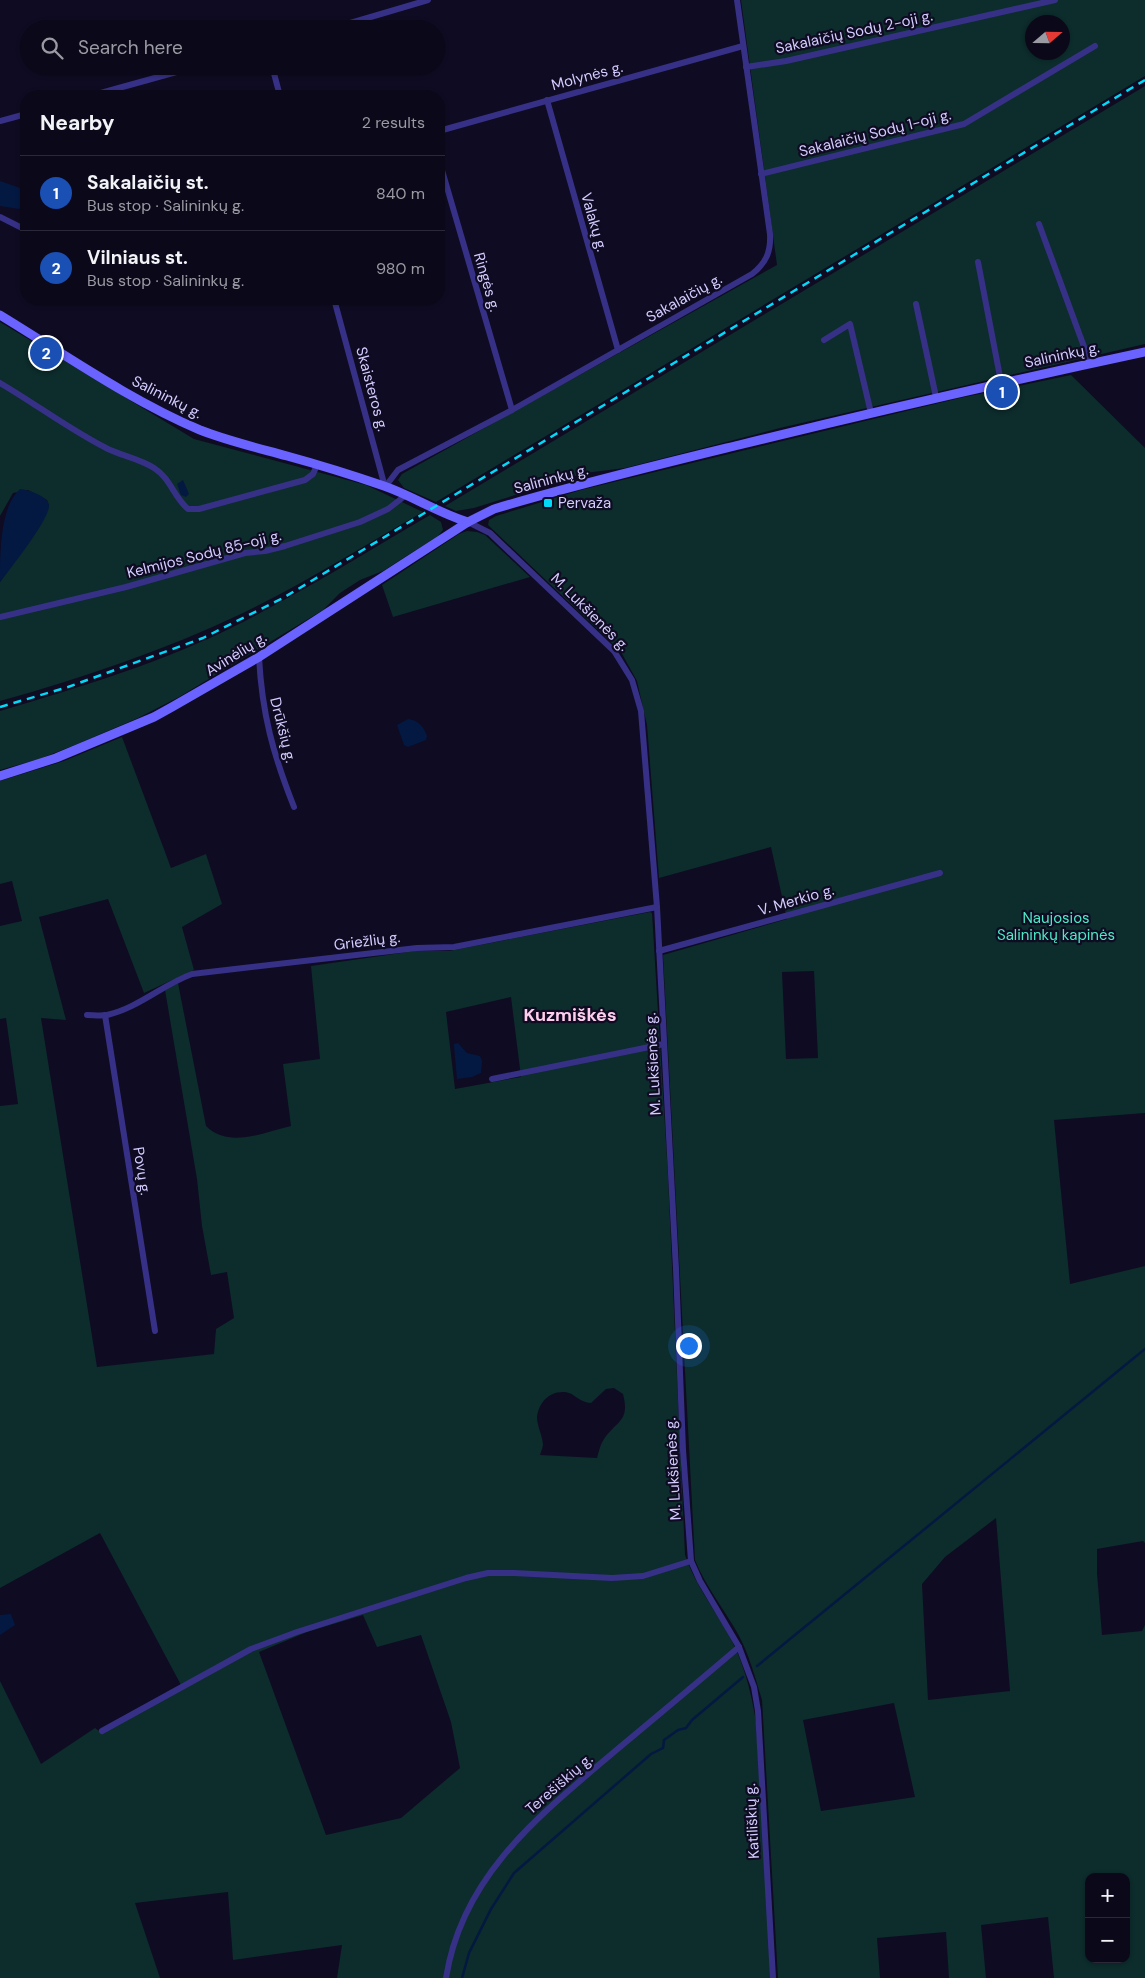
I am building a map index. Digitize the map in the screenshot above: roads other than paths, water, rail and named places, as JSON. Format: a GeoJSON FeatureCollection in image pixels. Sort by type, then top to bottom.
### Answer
{"type":"FeatureCollection","features":[{"type":"Feature","properties":{"kind":"main road","name":"Salininkų g."},"geometry":{"type":"LineString","coordinates":[[0,316],[127,393],[173,418],[234,442],[318,465],[385,487],[449,516],[468,522],[494,510],[526,500],[871,413],[1002,382],[1145,352]]}},
{"type":"Feature","properties":{"kind":"main road","name":"Avinėlių g."},"geometry":{"type":"LineString","coordinates":[[0,776],[56,758],[154,717],[206,689],[468,522]]}},
{"type":"Feature","properties":{"kind":"street"},"geometry":{"type":"LineString","coordinates":[[360,20],[428,0]]}},
{"type":"Feature","properties":{"kind":"street","name":"Sakalaičių g."},"geometry":{"type":"LineString","coordinates":[[385,487],[398,470],[512,410],[752,274],[767,259],[770,243],[737,0]]}},
{"type":"Feature","properties":{"kind":"street","name":"Sakalaičių Sodų 2-oji g."},"geometry":{"type":"LineString","coordinates":[[746,67],[786,60],[1055,0]]}},
{"type":"Feature","properties":{"kind":"street","name":"Molynės g."},"geometry":{"type":"LineString","coordinates":[[445,129],[743,46]]}},
{"type":"Feature","properties":{"kind":"street","name":"Sakalaičių Sodų 1-oji g."},"geometry":{"type":"LineString","coordinates":[[760,174],[964,124],[1095,46]]}},
{"type":"Feature","properties":{"kind":"street"},"geometry":{"type":"LineString","coordinates":[[112,90],[166,75]]}},
{"type":"Feature","properties":{"kind":"street"},"geometry":{"type":"LineString","coordinates":[[274,75],[278,90]]}},
{"type":"Feature","properties":{"kind":"street","name":"Valakų g."},"geometry":{"type":"LineString","coordinates":[[547,100],[618,350]]}},
{"type":"Feature","properties":{"kind":"street"},"geometry":{"type":"LineString","coordinates":[[0,121],[20,116]]}},
{"type":"Feature","properties":{"kind":"street","name":"Ringės g."},"geometry":{"type":"LineString","coordinates":[[445,181],[512,410]]}},
{"type":"Feature","properties":{"kind":"street"},"geometry":{"type":"LineString","coordinates":[[0,217],[20,227]]}},
{"type":"Feature","properties":{"kind":"street"},"geometry":{"type":"LineString","coordinates":[[1039,224],[1090,363]]}},
{"type":"Feature","properties":{"kind":"street"},"geometry":{"type":"LineString","coordinates":[[978,262],[1002,382]]}},
{"type":"Feature","properties":{"kind":"street"},"geometry":{"type":"LineString","coordinates":[[916,304],[936,397]]}},
{"type":"Feature","properties":{"kind":"street","name":"Skaisteros g."},"geometry":{"type":"LineString","coordinates":[[336,305],[385,487]]}},
{"type":"Feature","properties":{"kind":"street"},"geometry":{"type":"LineString","coordinates":[[824,340],[850,324],[871,413]]}},
{"type":"Feature","properties":{"kind":"street"},"geometry":{"type":"LineString","coordinates":[[0,383],[75,431],[110,450],[155,468],[170,483],[177,497],[188,509],[199,509],[305,480],[313,474],[318,465]]}},
{"type":"Feature","properties":{"kind":"street","name":"Kelmijos Sodų 85-oji g."},"geometry":{"type":"LineString","coordinates":[[0,617],[126,587],[244,553],[265,551],[285,546],[360,522],[388,509],[406,495]]}},
{"type":"Feature","properties":{"kind":"street","name":"M. Lukšienės g."},"geometry":{"type":"LineString","coordinates":[[468,522],[496,539],[614,651],[632,680],[641,711],[657,907],[676,1269],[683,1450],[691,1561],[700,1581],[739,1647],[747,1665]]}},
{"type":"Feature","properties":{"kind":"street","name":"Drūkšių g."},"geometry":{"type":"LineString","coordinates":[[259,656],[264,712],[274,752],[294,807]]}},
{"type":"Feature","properties":{"kind":"street","name":"V. Merkio g."},"geometry":{"type":"LineString","coordinates":[[659,951],[940,873]]}},
{"type":"Feature","properties":{"kind":"street","name":"Griežlių g."},"geometry":{"type":"LineString","coordinates":[[87,1015],[106,1015],[131,1007],[192,974],[415,948],[454,947],[657,907]]}},
{"type":"Feature","properties":{"kind":"street","name":"Povų g."},"geometry":{"type":"LineString","coordinates":[[106,1015],[154,1331]]}},
{"type":"Feature","properties":{"kind":"street"},"geometry":{"type":"LineString","coordinates":[[492,1080],[664,1044]]}},
{"type":"Feature","properties":{"kind":"street"},"geometry":{"type":"LineString","coordinates":[[102,1731],[251,1649],[297,1632],[466,1578],[488,1573],[612,1578],[643,1576],[691,1561]]}},
{"type":"Feature","properties":{"kind":"street","name":"Terešiškių g."},"geometry":{"type":"LineString","coordinates":[[446,1978],[459,1930],[479,1888],[510,1847],[547,1809],[739,1647]]}},
{"type":"Feature","properties":{"kind":"street","name":"Katiliškių g."},"geometry":{"type":"LineString","coordinates":[[747,1665],[758,1711],[773,1978]]}},
{"type":"Feature","properties":{"kind":"water"},"geometry":{"type":"Polygon","coordinates":[[[0,181],[20,188],[20,209],[0,206],[0,181]]]}},
{"type":"Feature","properties":{"kind":"water"},"geometry":{"type":"Polygon","coordinates":[[[183,480],[189,494],[186,497],[181,495],[177,484],[183,480]]]}},
{"type":"Feature","properties":{"kind":"water"},"geometry":{"type":"Polygon","coordinates":[[[20,489],[42,496],[46,499],[49,506],[43,522],[36,533],[0,582],[2,531],[8,507],[20,489]]]}},
{"type":"Feature","properties":{"kind":"water"},"geometry":{"type":"Polygon","coordinates":[[[408,719],[420,724],[427,736],[426,740],[408,747],[404,745],[397,725],[408,719]]]}},
{"type":"Feature","properties":{"kind":"water"},"geometry":{"type":"Polygon","coordinates":[[[458,1043],[467,1053],[480,1056],[482,1061],[481,1073],[472,1077],[457,1079],[454,1044],[458,1043]]]}},
{"type":"Feature","properties":{"kind":"water"},"geometry":{"type":"Polygon","coordinates":[[[11,1614],[15,1625],[0,1635],[0,1615],[11,1614]]]}},
{"type":"Feature","properties":{"kind":"waterway"},"geometry":{"type":"LineString","coordinates":[[757,1666],[1145,1349]]}},
{"type":"Feature","properties":{"kind":"waterway"},"geometry":{"type":"LineString","coordinates":[[462,1978],[469,1953],[491,1909],[514,1873],[651,1754],[663,1748],[664,1740],[678,1730],[686,1728],[692,1720],[743,1677]]}},
{"type":"Feature","properties":{"kind":"railway"},"geometry":{"type":"LineString","coordinates":[[0,707],[68,687],[203,638],[283,598],[1145,80]]}},
{"type":"Feature","properties":{"kind":"place","name":"Vilniaus st."},"geometry":{"type":"Point","coordinates":[46,353]}},
{"type":"Feature","properties":{"kind":"place","name":"Sakalaičių st."},"geometry":{"type":"Point","coordinates":[1002,392]}},
{"type":"Feature","properties":{"kind":"place","name":"Pervaža"},"geometry":{"type":"Point","coordinates":[548,503]}},
{"type":"Feature","properties":{"kind":"district","name":"Kuzmiškės"},"geometry":{"type":"Point","coordinates":[570,1015]}},
{"type":"Feature","properties":{"kind":"park label","name":"Naujosios Salininkų kapinės"},"geometry":{"type":"Point","coordinates":[1056,926]}}]}
